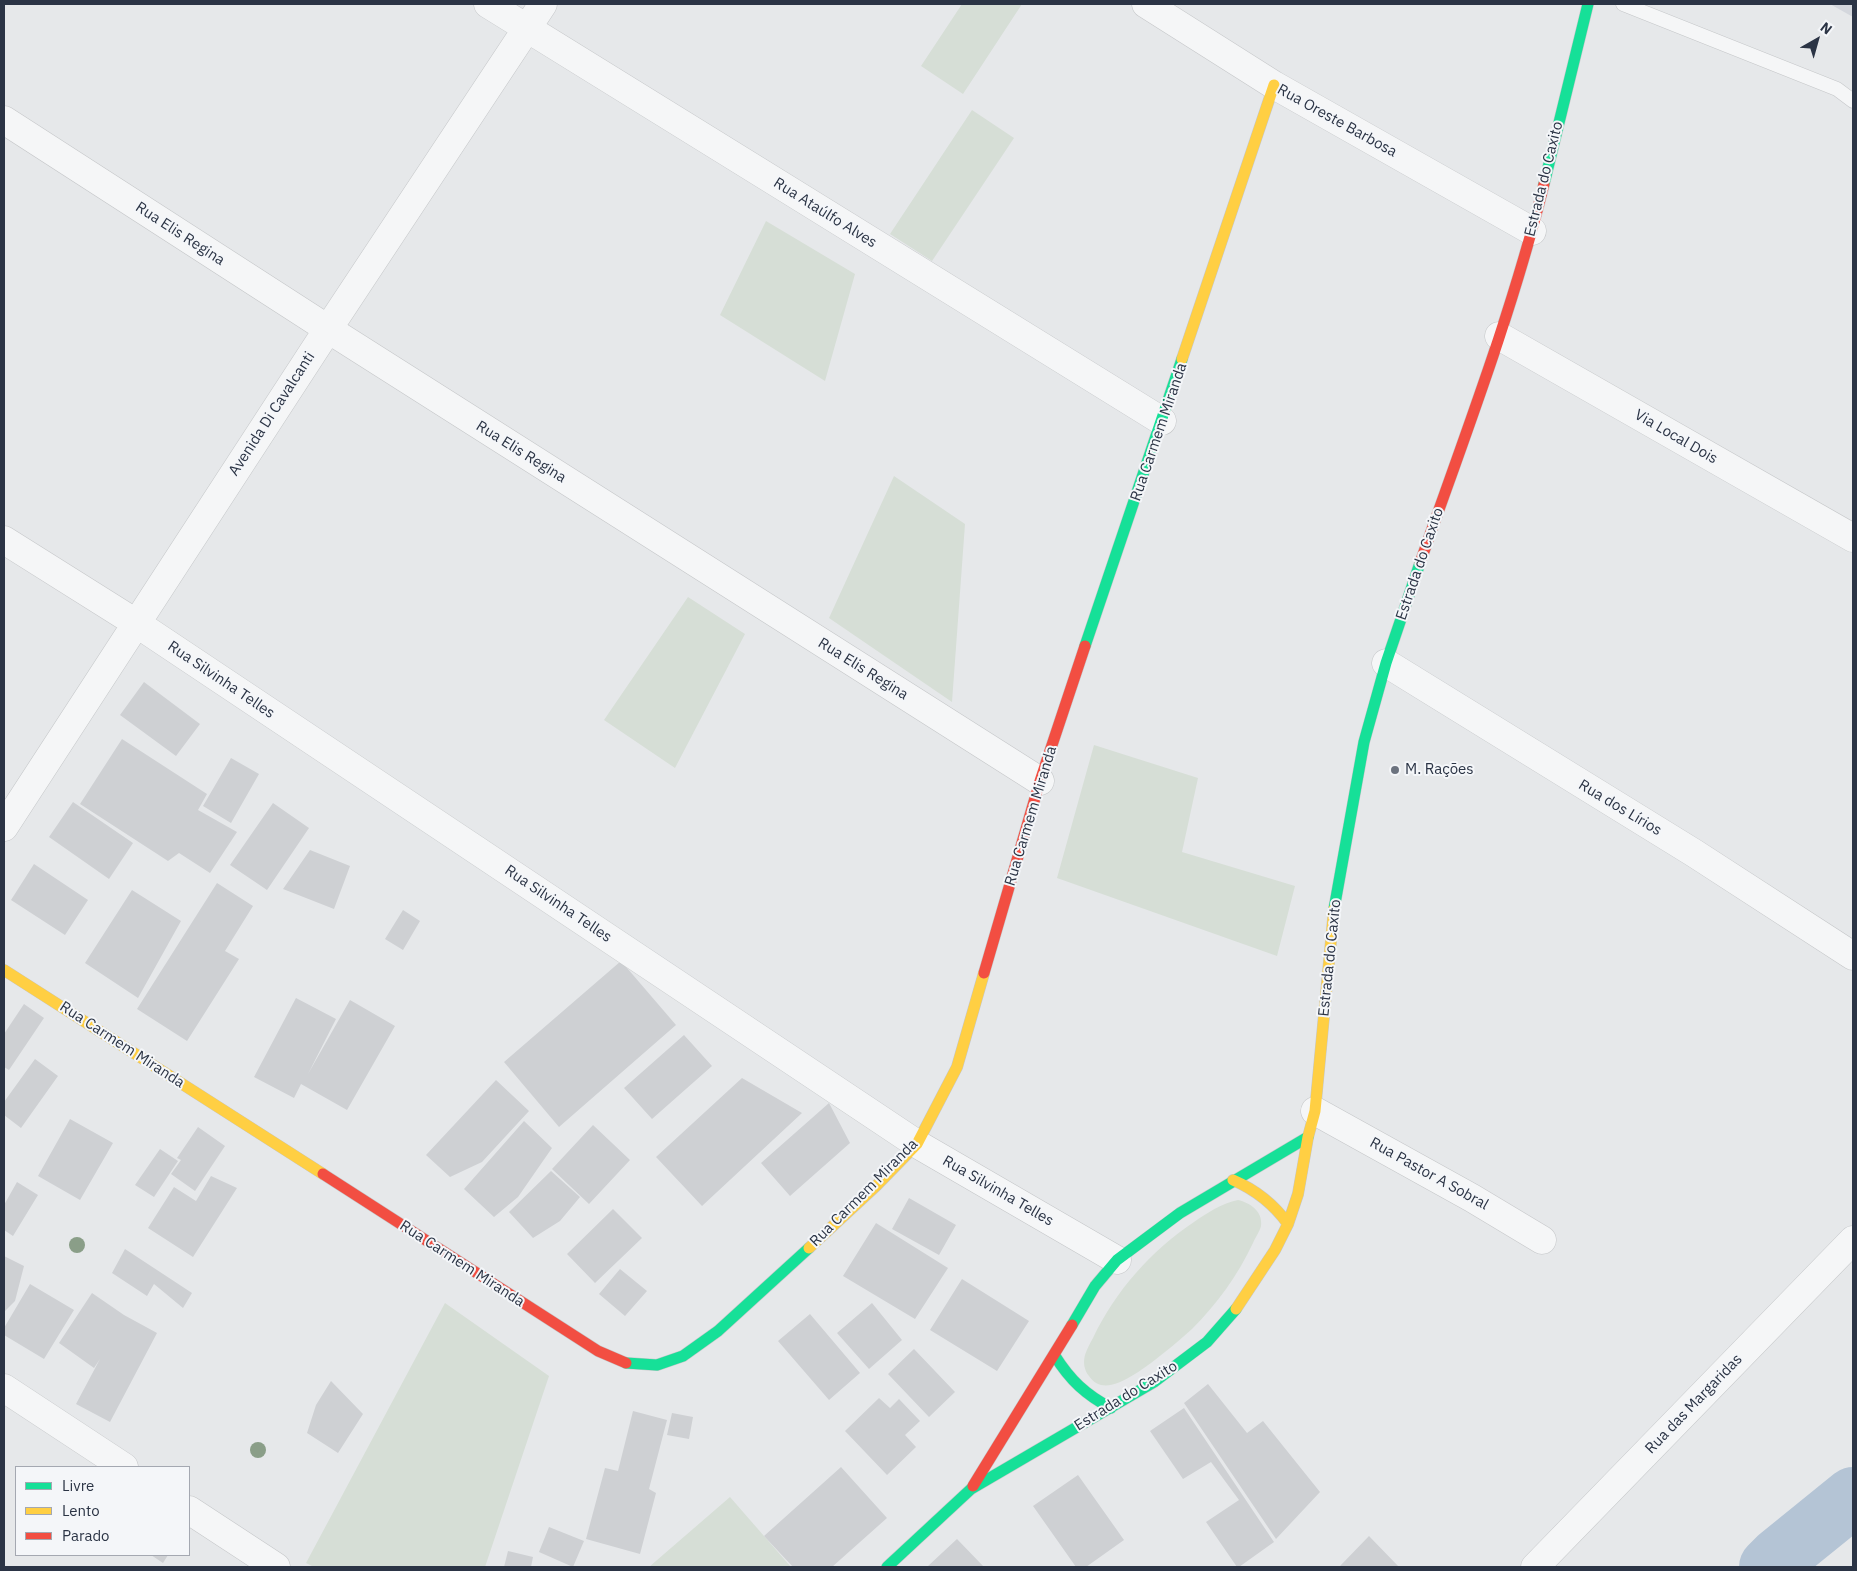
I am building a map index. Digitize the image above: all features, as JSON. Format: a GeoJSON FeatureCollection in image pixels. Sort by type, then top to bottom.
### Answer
{"type":"FeatureCollection","features":[{"type":"Feature","properties":{"kind":"street","name":"Rua Ataúlfo Alves"},"geometry":{"type":"LineString","coordinates":[[488,4],[1162,421]]}},
{"type":"Feature","properties":{"kind":"street","name":"Avenida Di Cavalcanti"},"geometry":{"type":"LineString","coordinates":[[4,827],[328,329],[543,4]]}},
{"type":"Feature","properties":{"kind":"street","name":"Rua Oreste Barbosa"},"geometry":{"type":"LineString","coordinates":[[1146,4],[1274,85],[1532,231]]}},
{"type":"Feature","properties":{"kind":"street","name":"Estrada do Caxito"},"geometry":{"type":"LineString","coordinates":[[888,1567],[971,1489],[1154,1382],[1207,1342],[1239,1306],[1288,1224],[1298,1194],[1308,1137],[1315,1111],[1335,901],[1364,742],[1386,663],[1499,336],[1532,231],[1588,4]]}},
{"type":"Feature","properties":{"kind":"street","name":"Rua Carmem Miranda"},"geometry":{"type":"LineString","coordinates":[[4,970],[598,1351],[627,1364],[657,1365],[683,1356],[718,1331],[876,1185],[917,1144],[939,1104],[956,1067],[1040,782],[1274,85]]}},
{"type":"Feature","properties":{"kind":"street","name":"Rua Elis Regina"},"geometry":{"type":"LineString","coordinates":[[4,120],[328,329],[1040,782]]}},
{"type":"Feature","properties":{"kind":"street","name":"Via Local Dois"},"geometry":{"type":"LineString","coordinates":[[1499,336],[1853,538]]}},
{"type":"Feature","properties":{"kind":"street","name":"Rua Silvinha Telles"},"geometry":{"type":"LineString","coordinates":[[4,540],[136,623],[917,1144],[1117,1260]]}},
{"type":"Feature","properties":{"kind":"street","name":"Rua dos Lírios"},"geometry":{"type":"LineString","coordinates":[[1386,663],[1694,853],[1853,956]]}},
{"type":"Feature","properties":{"kind":"street","name":"Rua Pastor A Sobral"},"geometry":{"type":"LineString","coordinates":[[1315,1111],[1472,1198],[1542,1240]]}},
{"type":"Feature","properties":{"kind":"street","name":"Estrada do Caxito"},"geometry":{"type":"LineString","coordinates":[[971,1489],[1055,1356],[1095,1286],[1117,1260],[1180,1213],[1308,1137]]}},
{"type":"Feature","properties":{"kind":"street"},"geometry":{"type":"LineString","coordinates":[[1233,1180],[1251,1188],[1266,1198],[1288,1224]]}},
{"type":"Feature","properties":{"kind":"street","name":"Rua das Margaridas"},"geometry":{"type":"LineString","coordinates":[[1535,1567],[1853,1240]]}},
{"type":"Feature","properties":{"kind":"street"},"geometry":{"type":"LineString","coordinates":[[1055,1356],[1066,1375],[1079,1389],[1111,1408]]}},
{"type":"Feature","properties":{"kind":"street"},"geometry":{"type":"LineString","coordinates":[[4,1388],[122,1466]]}},
{"type":"Feature","properties":{"kind":"street"},"geometry":{"type":"LineString","coordinates":[[190,1511],[276,1567]]}},
{"type":"Feature","properties":{"kind":"lane"},"geometry":{"type":"LineString","coordinates":[[1623,4],[1837,89],[1853,101]]}},
{"type":"Feature","properties":{"kind":"shaded area"},"geometry":{"type":"Polygon","coordinates":[[[962,4],[1022,4],[963,94],[921,66],[962,4]]]}},
{"type":"Feature","properties":{"kind":"shaded area"},"geometry":{"type":"Polygon","coordinates":[[[1830,4],[1853,4],[1853,17],[1830,4]]]}},
{"type":"Feature","properties":{"kind":"shaded area"},"geometry":{"type":"Polygon","coordinates":[[[972,110],[1014,138],[932,261],[890,234],[972,110]]]}},
{"type":"Feature","properties":{"kind":"shaded area"},"geometry":{"type":"Polygon","coordinates":[[[766,221],[855,274],[825,381],[720,315],[766,221]]]}},
{"type":"Feature","properties":{"kind":"shaded area"},"geometry":{"type":"Polygon","coordinates":[[[894,476],[965,524],[952,702],[829,618],[894,476]]]}},
{"type":"Feature","properties":{"kind":"shaded area"},"geometry":{"type":"Polygon","coordinates":[[[688,597],[745,634],[675,768],[604,720],[688,597]]]}},
{"type":"Feature","properties":{"kind":"shaded area"},"geometry":{"type":"Polygon","coordinates":[[[1094,745],[1198,778],[1182,852],[1295,886],[1277,956],[1057,878],[1094,745]]]}},
{"type":"Feature","properties":{"kind":"shaded area"},"geometry":{"type":"Polygon","coordinates":[[[1238,1200],[1255,1208],[1260,1216],[1261,1226],[1234,1278],[1218,1299],[1187,1333],[1137,1373],[1111,1385],[1095,1382],[1086,1371],[1085,1355],[1102,1320],[1124,1288],[1149,1259],[1178,1233],[1215,1209],[1226,1203],[1238,1200]]]}},
{"type":"Feature","properties":{"kind":"shaded area"},"geometry":{"type":"Polygon","coordinates":[[[445,1303],[549,1376],[485,1567],[314,1567],[306,1563],[445,1303]]]}},
{"type":"Feature","properties":{"kind":"shaded area"},"geometry":{"type":"Polygon","coordinates":[[[730,1497],[791,1567],[649,1567],[730,1497]]]}},
{"type":"Feature","properties":{"kind":"building"},"geometry":{"type":"Polygon","coordinates":[[[144,682],[200,724],[176,756],[120,715],[144,682]]]}},
{"type":"Feature","properties":{"kind":"building"},"geometry":{"type":"Polygon","coordinates":[[[122,739],[207,794],[198,810],[237,832],[210,873],[179,853],[168,861],[80,804],[122,739]]]}},
{"type":"Feature","properties":{"kind":"building"},"geometry":{"type":"Polygon","coordinates":[[[231,758],[259,774],[231,823],[203,806],[231,758]]]}},
{"type":"Feature","properties":{"kind":"building"},"geometry":{"type":"Polygon","coordinates":[[[73,802],[133,843],[109,879],[49,837],[73,802]]]}},
{"type":"Feature","properties":{"kind":"building"},"geometry":{"type":"Polygon","coordinates":[[[273,803],[309,828],[267,890],[230,865],[273,803]]]}},
{"type":"Feature","properties":{"kind":"building"},"geometry":{"type":"Polygon","coordinates":[[[310,850],[350,866],[334,909],[283,889],[310,850]]]}},
{"type":"Feature","properties":{"kind":"building"},"geometry":{"type":"Polygon","coordinates":[[[34,864],[88,900],[65,935],[11,900],[34,864]]]}},
{"type":"Feature","properties":{"kind":"building"},"geometry":{"type":"Polygon","coordinates":[[[217,883],[253,906],[225,951],[239,959],[187,1041],[137,1009],[217,883]]]}},
{"type":"Feature","properties":{"kind":"building"},"geometry":{"type":"Polygon","coordinates":[[[132,890],[181,921],[138,998],[85,963],[132,890]]]}},
{"type":"Feature","properties":{"kind":"building"},"geometry":{"type":"Polygon","coordinates":[[[403,910],[420,921],[403,950],[385,939],[403,910]]]}},
{"type":"Feature","properties":{"kind":"building"},"geometry":{"type":"Polygon","coordinates":[[[621,961],[676,1025],[559,1127],[504,1062],[621,961]]]}},
{"type":"Feature","properties":{"kind":"building"},"geometry":{"type":"Polygon","coordinates":[[[296,998],[336,1019],[308,1074],[350,1000],[395,1026],[347,1110],[301,1084],[294,1098],[254,1077],[296,998]]]}},
{"type":"Feature","properties":{"kind":"building"},"geometry":{"type":"Polygon","coordinates":[[[24,1004],[44,1018],[9,1070],[4,1067],[4,1034],[24,1004]]]}},
{"type":"Feature","properties":{"kind":"building"},"geometry":{"type":"Polygon","coordinates":[[[684,1035],[712,1066],[652,1119],[624,1088],[684,1035]]]}},
{"type":"Feature","properties":{"kind":"building"},"geometry":{"type":"Polygon","coordinates":[[[35,1059],[58,1076],[21,1128],[4,1115],[4,1102],[35,1059]]]}},
{"type":"Feature","properties":{"kind":"building"},"geometry":{"type":"Polygon","coordinates":[[[742,1078],[802,1113],[702,1206],[656,1157],[742,1078]]]}},
{"type":"Feature","properties":{"kind":"building"},"geometry":{"type":"Polygon","coordinates":[[[496,1080],[529,1111],[482,1162],[450,1177],[426,1155],[496,1080]]]}},
{"type":"Feature","properties":{"kind":"building"},"geometry":{"type":"Polygon","coordinates":[[[829,1103],[850,1143],[790,1196],[761,1163],[829,1103]]]}},
{"type":"Feature","properties":{"kind":"building"},"geometry":{"type":"Polygon","coordinates":[[[70,1119],[113,1143],[80,1200],[38,1176],[70,1119]]]}},
{"type":"Feature","properties":{"kind":"building"},"geometry":{"type":"Polygon","coordinates":[[[524,1121],[552,1148],[518,1197],[494,1217],[464,1189],[524,1121]]]}},
{"type":"Feature","properties":{"kind":"building"},"geometry":{"type":"Polygon","coordinates":[[[593,1125],[630,1160],[589,1204],[552,1169],[593,1125]]]}},
{"type":"Feature","properties":{"kind":"building"},"geometry":{"type":"Polygon","coordinates":[[[198,1127],[225,1146],[195,1191],[171,1174],[181,1160],[177,1158],[198,1127]]]}},
{"type":"Feature","properties":{"kind":"building"},"geometry":{"type":"Polygon","coordinates":[[[160,1149],[178,1161],[154,1197],[135,1185],[160,1149]]]}},
{"type":"Feature","properties":{"kind":"building"},"geometry":{"type":"Polygon","coordinates":[[[551,1171],[580,1197],[560,1221],[533,1238],[509,1212],[551,1171]]]}},
{"type":"Feature","properties":{"kind":"building"},"geometry":{"type":"Polygon","coordinates":[[[211,1176],[237,1188],[193,1257],[148,1228],[174,1187],[196,1201],[211,1176]]]}},
{"type":"Feature","properties":{"kind":"building"},"geometry":{"type":"Polygon","coordinates":[[[17,1182],[38,1195],[13,1236],[4,1230],[4,1205],[17,1182]]]}},
{"type":"Feature","properties":{"kind":"building"},"geometry":{"type":"Polygon","coordinates":[[[909,1198],[956,1225],[939,1255],[892,1229],[909,1198]]]}},
{"type":"Feature","properties":{"kind":"building"},"geometry":{"type":"Polygon","coordinates":[[[613,1209],[642,1238],[595,1283],[567,1254],[613,1209]]]}},
{"type":"Feature","properties":{"kind":"building"},"geometry":{"type":"Polygon","coordinates":[[[876,1223],[948,1268],[915,1319],[843,1276],[876,1223]]]}},
{"type":"Feature","properties":{"kind":"building"},"geometry":{"type":"Polygon","coordinates":[[[125,1249],[192,1293],[183,1308],[154,1284],[147,1296],[112,1273],[125,1249]]]}},
{"type":"Feature","properties":{"kind":"building"},"geometry":{"type":"Polygon","coordinates":[[[4,1256],[24,1266],[15,1301],[4,1312],[4,1256]]]}},
{"type":"Feature","properties":{"kind":"building"},"geometry":{"type":"Polygon","coordinates":[[[620,1269],[647,1291],[625,1316],[599,1294],[620,1269]]]}},
{"type":"Feature","properties":{"kind":"building"},"geometry":{"type":"Polygon","coordinates":[[[962,1279],[1029,1321],[997,1371],[930,1330],[962,1279]]]}},
{"type":"Feature","properties":{"kind":"building"},"geometry":{"type":"Polygon","coordinates":[[[30,1284],[74,1310],[44,1359],[4,1335],[4,1328],[30,1284]]]}},
{"type":"Feature","properties":{"kind":"building"},"geometry":{"type":"Polygon","coordinates":[[[92,1293],[124,1315],[157,1333],[110,1422],[76,1404],[100,1359],[94,1368],[59,1343],[92,1293]]]}},
{"type":"Feature","properties":{"kind":"building"},"geometry":{"type":"Polygon","coordinates":[[[872,1303],[902,1340],[869,1369],[837,1333],[872,1303]]]}},
{"type":"Feature","properties":{"kind":"building"},"geometry":{"type":"Polygon","coordinates":[[[810,1314],[860,1373],[829,1400],[778,1341],[810,1314]]]}},
{"type":"Feature","properties":{"kind":"building"},"geometry":{"type":"Polygon","coordinates":[[[914,1349],[955,1392],[929,1417],[888,1374],[914,1349]]]}},
{"type":"Feature","properties":{"kind":"building"},"geometry":{"type":"Polygon","coordinates":[[[331,1381],[363,1414],[338,1453],[307,1433],[316,1405],[331,1381]]]}},
{"type":"Feature","properties":{"kind":"building"},"geometry":{"type":"Polygon","coordinates":[[[1208,1384],[1247,1433],[1263,1421],[1320,1492],[1276,1539],[1184,1403],[1208,1384]]]}},
{"type":"Feature","properties":{"kind":"building"},"geometry":{"type":"Polygon","coordinates":[[[879,1398],[890,1408],[899,1399],[920,1421],[905,1435],[916,1447],[887,1475],[845,1431],[879,1398]]]}},
{"type":"Feature","properties":{"kind":"building"},"geometry":{"type":"Polygon","coordinates":[[[1184,1408],[1274,1542],[1239,1567],[1237,1567],[1206,1522],[1239,1500],[1211,1462],[1183,1479],[1150,1431],[1184,1408]]]}},
{"type":"Feature","properties":{"kind":"building"},"geometry":{"type":"Polygon","coordinates":[[[633,1411],[667,1420],[649,1489],[656,1493],[640,1554],[586,1539],[605,1468],[618,1471],[633,1411]]]}},
{"type":"Feature","properties":{"kind":"building"},"geometry":{"type":"Polygon","coordinates":[[[672,1413],[693,1417],[689,1439],[667,1435],[672,1413]]]}},
{"type":"Feature","properties":{"kind":"building"},"geometry":{"type":"Polygon","coordinates":[[[841,1467],[887,1518],[832,1567],[793,1567],[764,1536],[841,1467]]]}},
{"type":"Feature","properties":{"kind":"building"},"geometry":{"type":"Polygon","coordinates":[[[1078,1475],[1124,1540],[1086,1567],[1076,1567],[1033,1506],[1078,1475]]]}},
{"type":"Feature","properties":{"kind":"building"},"geometry":{"type":"Polygon","coordinates":[[[549,1527],[584,1541],[573,1567],[539,1552],[549,1527]]]}},
{"type":"Feature","properties":{"kind":"building"},"geometry":{"type":"Polygon","coordinates":[[[1369,1536],[1399,1567],[1340,1566],[1369,1536]]]}},
{"type":"Feature","properties":{"kind":"building"},"geometry":{"type":"Polygon","coordinates":[[[957,1539],[984,1567],[928,1566],[957,1539]]]}},
{"type":"Feature","properties":{"kind":"building"},"geometry":{"type":"Polygon","coordinates":[[[508,1551],[533,1557],[531,1567],[504,1567],[508,1551]]]}},
{"type":"Feature","properties":{"kind":"building"},"geometry":{"type":"Polygon","coordinates":[[[152,1556],[167,1556],[163,1563],[152,1556]]]}},
{"type":"Feature","properties":{"kind":"waterway"},"geometry":{"type":"LineString","coordinates":[[1769,1567],[1853,1497]]}},
{"type":"Feature","properties":{"kind":"traffic: fast"},"geometry":{"type":"LineString","coordinates":[[1544,184],[1588,4]]}},
{"type":"Feature","properties":{"kind":"traffic: fast"},"geometry":{"type":"LineString","coordinates":[[1085,646],[1182,359]]}},
{"type":"Feature","properties":{"kind":"traffic: fast"},"geometry":{"type":"LineString","coordinates":[[1334,909],[1364,742],[1386,663],[1420,563]]}},
{"type":"Feature","properties":{"kind":"traffic: fast"},"geometry":{"type":"LineString","coordinates":[[1072,1325],[1095,1286],[1117,1260],[1180,1213],[1308,1137]]}},
{"type":"Feature","properties":{"kind":"traffic: fast"},"geometry":{"type":"LineString","coordinates":[[626,1363],[657,1365],[683,1356],[718,1331],[809,1248]]}},
{"type":"Feature","properties":{"kind":"traffic: fast"},"geometry":{"type":"LineString","coordinates":[[887,1567],[971,1489],[1154,1382],[1207,1342],[1236,1309]]}},
{"type":"Feature","properties":{"kind":"traffic: fast"},"geometry":{"type":"LineString","coordinates":[[1055,1356],[1079,1386],[1111,1408]]}},
{"type":"Feature","properties":{"kind":"traffic: slow"},"geometry":{"type":"LineString","coordinates":[[1182,359],[1274,85]]}},
{"type":"Feature","properties":{"kind":"traffic: slow"},"geometry":{"type":"LineString","coordinates":[[1236,1309],[1275,1250],[1288,1224],[1298,1194],[1308,1137],[1315,1111],[1334,909]]}},
{"type":"Feature","properties":{"kind":"traffic: slow"},"geometry":{"type":"LineString","coordinates":[[4,970],[323,1174]]}},
{"type":"Feature","properties":{"kind":"traffic: slow"},"geometry":{"type":"LineString","coordinates":[[809,1248],[877,1185],[917,1144],[957,1067],[984,973]]}},
{"type":"Feature","properties":{"kind":"traffic: slow"},"geometry":{"type":"LineString","coordinates":[[1233,1180],[1264,1198],[1288,1224]]}},
{"type":"Feature","properties":{"kind":"traffic: jam"},"geometry":{"type":"LineString","coordinates":[[1420,563],[1502,328],[1544,184]]}},
{"type":"Feature","properties":{"kind":"traffic: jam"},"geometry":{"type":"LineString","coordinates":[[984,973],[1040,781],[1085,646]]}},
{"type":"Feature","properties":{"kind":"traffic: jam"},"geometry":{"type":"LineString","coordinates":[[323,1174],[598,1351],[626,1363]]}},
{"type":"Feature","properties":{"kind":"traffic: jam"},"geometry":{"type":"LineString","coordinates":[[973,1486],[1072,1325]]}},
{"type":"Feature","properties":{"kind":"place","name":"M. Rações"},"geometry":{"type":"Point","coordinates":[1395,770]}}]}
